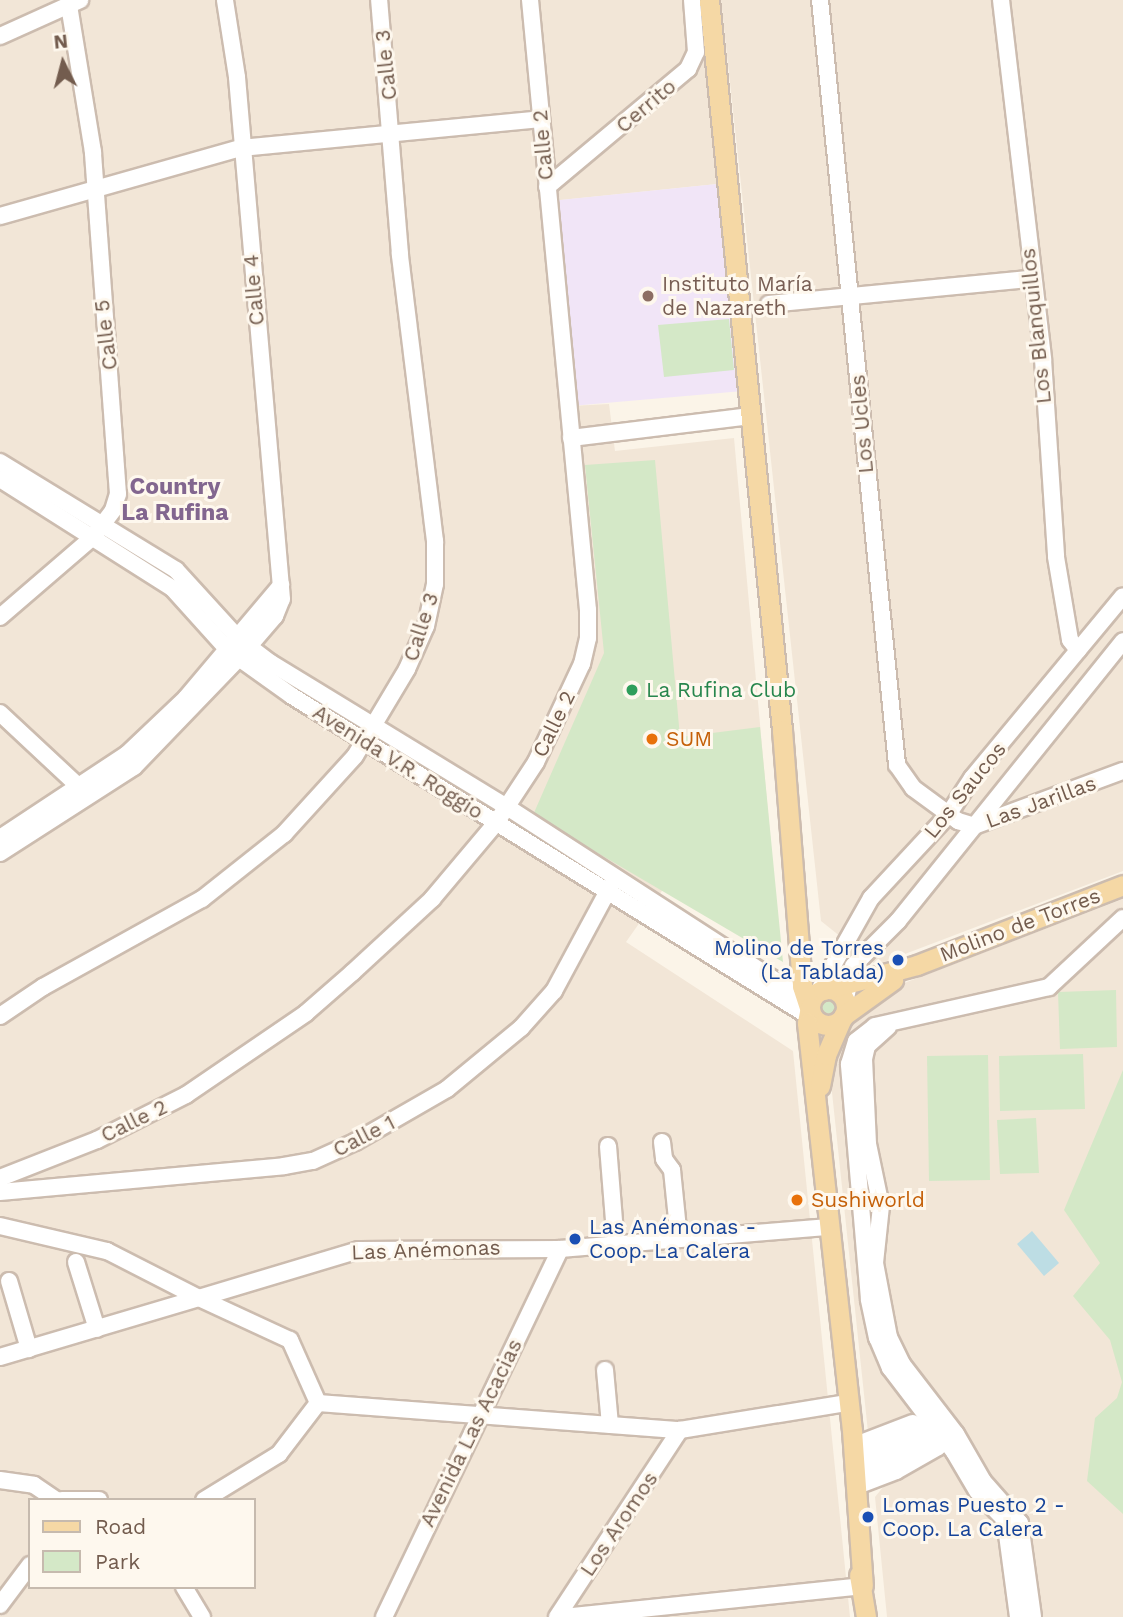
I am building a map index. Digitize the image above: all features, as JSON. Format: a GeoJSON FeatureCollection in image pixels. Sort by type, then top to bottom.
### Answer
{"type":"FeatureCollection","features":[{"type":"Feature","properties":{"kind":"main road"},"geometry":{"type":"LineString","coordinates":[[709,0],[751,416],[801,960],[823,1002],[819,1125]]}},
{"type":"Feature","properties":{"kind":"main road","name":"Molino de Torres"},"geometry":{"type":"LineString","coordinates":[[823,1002],[1123,885]]}},
{"type":"Feature","properties":{"kind":"main road","name":"Molino de Torres"},"geometry":{"type":"LineString","coordinates":[[823,1002],[917,965]]}},
{"type":"Feature","properties":{"kind":"main road"},"geometry":{"type":"LineString","coordinates":[[823,1002],[819,1125],[866,1617]]}},
{"type":"Feature","properties":{"kind":"main road"},"geometry":{"type":"LineString","coordinates":[[847,1410],[855,1467],[863,1586]]}},
{"type":"Feature","properties":{"kind":"street","name":"Calle 4"},"geometry":{"type":"LineString","coordinates":[[0,853],[86,792],[176,710],[279,609],[284,579],[225,0]]}},
{"type":"Feature","properties":{"kind":"street","name":"Calle 3"},"geometry":{"type":"LineString","coordinates":[[0,1016],[226,884],[284,834],[364,743],[422,637],[434,601],[436,567],[412,330],[400,254],[393,133],[379,0]]}},
{"type":"Feature","properties":{"kind":"street","name":"Calle 2"},"geometry":{"type":"LineString","coordinates":[[7,1175],[156,1112],[295,1021],[432,899],[496,823],[506,807],[544,745],[587,649],[587,610],[530,0]]}},
{"type":"Feature","properties":{"kind":"street","name":"Cerrito"},"geometry":{"type":"LineString","coordinates":[[547,187],[688,69],[695,52],[692,0]]}},
{"type":"Feature","properties":{"kind":"street","name":"Los Ucles"},"geometry":{"type":"LineString","coordinates":[[820,0],[893,751],[914,788],[953,818]]}},
{"type":"Feature","properties":{"kind":"street","name":"Los Blanquillos"},"geometry":{"type":"LineString","coordinates":[[1002,0],[1031,279],[1043,359],[1056,557],[1068,631],[1078,650]]}},
{"type":"Feature","properties":{"kind":"street"},"geometry":{"type":"LineString","coordinates":[[0,36],[74,3]]}},
{"type":"Feature","properties":{"kind":"street","name":"Calle 5"},"geometry":{"type":"LineString","coordinates":[[0,617],[98,532],[117,502],[118,481],[95,188],[74,3]]}},
{"type":"Feature","properties":{"kind":"street"},"geometry":{"type":"LineString","coordinates":[[0,216],[241,148],[541,120]]}},
{"type":"Feature","properties":{"kind":"street"},"geometry":{"type":"LineString","coordinates":[[769,304],[1031,279]]}},
{"type":"Feature","properties":{"kind":"street"},"geometry":{"type":"LineString","coordinates":[[570,438],[751,416]]}},
{"type":"Feature","properties":{"kind":"street","name":"Avenida V.R. Roggio"},"geometry":{"type":"LineString","coordinates":[[0,462],[98,532]]}},
{"type":"Feature","properties":{"kind":"street","name":"Avenida V.R. Roggio"},"geometry":{"type":"LineString","coordinates":[[0,479],[176,570],[238,649],[364,743],[608,892],[672,922],[823,1002]]}},
{"type":"Feature","properties":{"kind":"street","name":"Los Saucos"},"geometry":{"type":"LineString","coordinates":[[823,1002],[871,898],[953,818],[1064,667],[1123,596]]}},
{"type":"Feature","properties":{"kind":"street","name":"Los Saucos"},"geometry":{"type":"LineString","coordinates":[[823,1002],[863,954],[891,930],[1123,641]]}},
{"type":"Feature","properties":{"kind":"street","name":"Avenida V.R. Roggio"},"geometry":{"type":"LineString","coordinates":[[238,649],[506,807],[614,876],[672,922]]}},
{"type":"Feature","properties":{"kind":"street"},"geometry":{"type":"LineString","coordinates":[[1064,667],[1087,687]]}},
{"type":"Feature","properties":{"kind":"street"},"geometry":{"type":"LineString","coordinates":[[0,713],[86,792]]}},
{"type":"Feature","properties":{"kind":"street","name":"Las Jarillas"},"geometry":{"type":"LineString","coordinates":[[953,818],[974,826],[1123,771]]}},
{"type":"Feature","properties":{"kind":"street","name":"Calle 4"},"geometry":{"type":"LineString","coordinates":[[0,838],[86,792]]}},
{"type":"Feature","properties":{"kind":"street","name":"Calle 1"},"geometry":{"type":"LineString","coordinates":[[0,1192],[284,1166],[313,1161],[355,1142],[447,1089],[521,1028],[554,991],[614,876]]}},
{"type":"Feature","properties":{"kind":"street"},"geometry":{"type":"LineString","coordinates":[[1018,1617],[1005,1520],[977,1491],[958,1458],[890,1368],[877,1338],[870,1312],[871,1251],[849,1064],[860,1035],[895,1022],[982,999],[1049,987],[1123,918]]}},
{"type":"Feature","properties":{"kind":"street"},"geometry":{"type":"LineString","coordinates":[[662,1142],[664,1159],[672,1170],[679,1239]]}},
{"type":"Feature","properties":{"kind":"street"},"geometry":{"type":"LineString","coordinates":[[608,1146],[616,1245]]}},
{"type":"Feature","properties":{"kind":"street"},"geometry":{"type":"LineString","coordinates":[[7,1175],[20,1190]]}},
{"type":"Feature","properties":{"kind":"street"},"geometry":{"type":"LineString","coordinates":[[0,1226],[107,1251],[199,1298],[290,1339],[318,1403]]}},
{"type":"Feature","properties":{"kind":"street","name":"Las Anémonas"},"geometry":{"type":"LineString","coordinates":[[0,1357],[359,1250],[560,1249],[829,1227]]}},
{"type":"Feature","properties":{"kind":"street","name":"Avenida Las Acacias"},"geometry":{"type":"LineString","coordinates":[[384,1617],[560,1249]]}},
{"type":"Feature","properties":{"kind":"street"},"geometry":{"type":"LineString","coordinates":[[76,1262],[97,1329]]}},
{"type":"Feature","properties":{"kind":"street"},"geometry":{"type":"LineString","coordinates":[[9,1281],[29,1349]]}},
{"type":"Feature","properties":{"kind":"street"},"geometry":{"type":"LineString","coordinates":[[605,1370],[610,1425]]}},
{"type":"Feature","properties":{"kind":"street"},"geometry":{"type":"LineString","coordinates":[[318,1403],[680,1430],[847,1410]]}},
{"type":"Feature","properties":{"kind":"street"},"geometry":{"type":"LineString","coordinates":[[207,1498],[279,1454],[318,1403]]}},
{"type":"Feature","properties":{"kind":"street"},"geometry":{"type":"LineString","coordinates":[[855,1467],[934,1428]]}},
{"type":"Feature","properties":{"kind":"street"},"geometry":{"type":"LineString","coordinates":[[855,1467],[934,1428]]}},
{"type":"Feature","properties":{"kind":"street"},"geometry":{"type":"LineString","coordinates":[[934,1428],[1012,1510],[1022,1530],[1033,1617]]}},
{"type":"Feature","properties":{"kind":"street","name":"Los Aromos"},"geometry":{"type":"LineString","coordinates":[[559,1615],[680,1430]]}},
{"type":"Feature","properties":{"kind":"street"},"geometry":{"type":"LineString","coordinates":[[0,1480],[34,1485],[53,1498]]}},
{"type":"Feature","properties":{"kind":"street"},"geometry":{"type":"LineString","coordinates":[[1,1606],[28,1568]]}},
{"type":"Feature","properties":{"kind":"street"},"geometry":{"type":"LineString","coordinates":[[559,1615],[702,1609],[863,1586]]}},
{"type":"Feature","properties":{"kind":"street"},"geometry":{"type":"LineString","coordinates":[[185,1589],[202,1617]]}},
{"type":"Feature","properties":{"kind":"shaded area"},"geometry":{"type":"Polygon","coordinates":[[[0,0],[703,0],[727,183],[551,201],[571,406],[609,404],[615,451],[734,438],[774,878],[702,834],[626,942],[793,1051],[850,1617],[0,1617],[0,0]]]}},
{"type":"Feature","properties":{"kind":"shaded area"},"geometry":{"type":"Polygon","coordinates":[[[721,0],[1123,0],[1123,871],[876,965],[821,921],[721,0]]]}},
{"type":"Feature","properties":{"kind":"shaded area","name":"Instituto María de Nazareth"},"geometry":{"type":"Polygon","coordinates":[[[727,183],[743,391],[571,406],[550,201],[727,183]]]}},
{"type":"Feature","properties":{"kind":"shaded area"},"geometry":{"type":"Polygon","coordinates":[[[1123,899],[1123,1617],[887,1617],[875,1497],[896,1471],[880,1437],[868,1432],[831,1083],[842,1032],[894,987],[1123,899]]]}},
{"type":"Feature","properties":{"kind":"green space"},"geometry":{"type":"Polygon","coordinates":[[[729,319],[734,370],[664,377],[658,325],[729,319]]]}},
{"type":"Feature","properties":{"kind":"green space","name":"La Rufina Club"},"geometry":{"type":"Polygon","coordinates":[[[655,460],[680,737],[760,727],[783,962],[533,815],[604,653],[585,465],[655,460]]]}},
{"type":"Feature","properties":{"kind":"green space"},"geometry":{"type":"Polygon","coordinates":[[[1116,990],[1117,1047],[1060,1049],[1058,992],[1116,990]]]}},
{"type":"Feature","properties":{"kind":"green space"},"geometry":{"type":"Polygon","coordinates":[[[828,995],[839,1002],[840,1007],[833,1018],[828,1019],[817,1012],[816,1007],[823,996],[828,995]]]}},
{"type":"Feature","properties":{"kind":"green space"},"geometry":{"type":"Polygon","coordinates":[[[1083,1054],[1085,1109],[1000,1111],[999,1056],[1083,1054]]]}},
{"type":"Feature","properties":{"kind":"green space"},"geometry":{"type":"Polygon","coordinates":[[[988,1055],[990,1180],[929,1181],[927,1056],[988,1055]]]}},
{"type":"Feature","properties":{"kind":"green space"},"geometry":{"type":"Polygon","coordinates":[[[1123,1070],[1123,1514],[1087,1481],[1095,1418],[1117,1398],[1122,1382],[1110,1340],[1073,1296],[1100,1263],[1064,1210],[1123,1070]]]}},
{"type":"Feature","properties":{"kind":"green space"},"geometry":{"type":"Polygon","coordinates":[[[1036,1118],[1039,1173],[1000,1174],[997,1120],[1036,1118]]]}},
{"type":"Feature","properties":{"kind":"water"},"geometry":{"type":"Polygon","coordinates":[[[1032,1231],[1059,1263],[1044,1276],[1017,1244],[1032,1231]]]}},
{"type":"Feature","properties":{"kind":"place","name":"Instituto María de Nazareth"},"geometry":{"type":"Point","coordinates":[648,296]}},
{"type":"Feature","properties":{"kind":"place","name":"La Rufina Club"},"geometry":{"type":"Point","coordinates":[632,690]}},
{"type":"Feature","properties":{"kind":"place","name":"SUM"},"geometry":{"type":"Point","coordinates":[652,739]}},
{"type":"Feature","properties":{"kind":"place","name":"Molino de Torres (La Tablada)"},"geometry":{"type":"Point","coordinates":[898,960]}},
{"type":"Feature","properties":{"kind":"place","name":"Sushiworld"},"geometry":{"type":"Point","coordinates":[797,1200]}},
{"type":"Feature","properties":{"kind":"place","name":"Las Anémonas - Coop. La Calera"},"geometry":{"type":"Point","coordinates":[575,1239]}},
{"type":"Feature","properties":{"kind":"place","name":"Lomas Puesto 2 - Coop. La Calera"},"geometry":{"type":"Point","coordinates":[868,1517]}},
{"type":"Feature","properties":{"kind":"district","name":"Country La Rufina"},"geometry":{"type":"Point","coordinates":[175,500]}}]}
